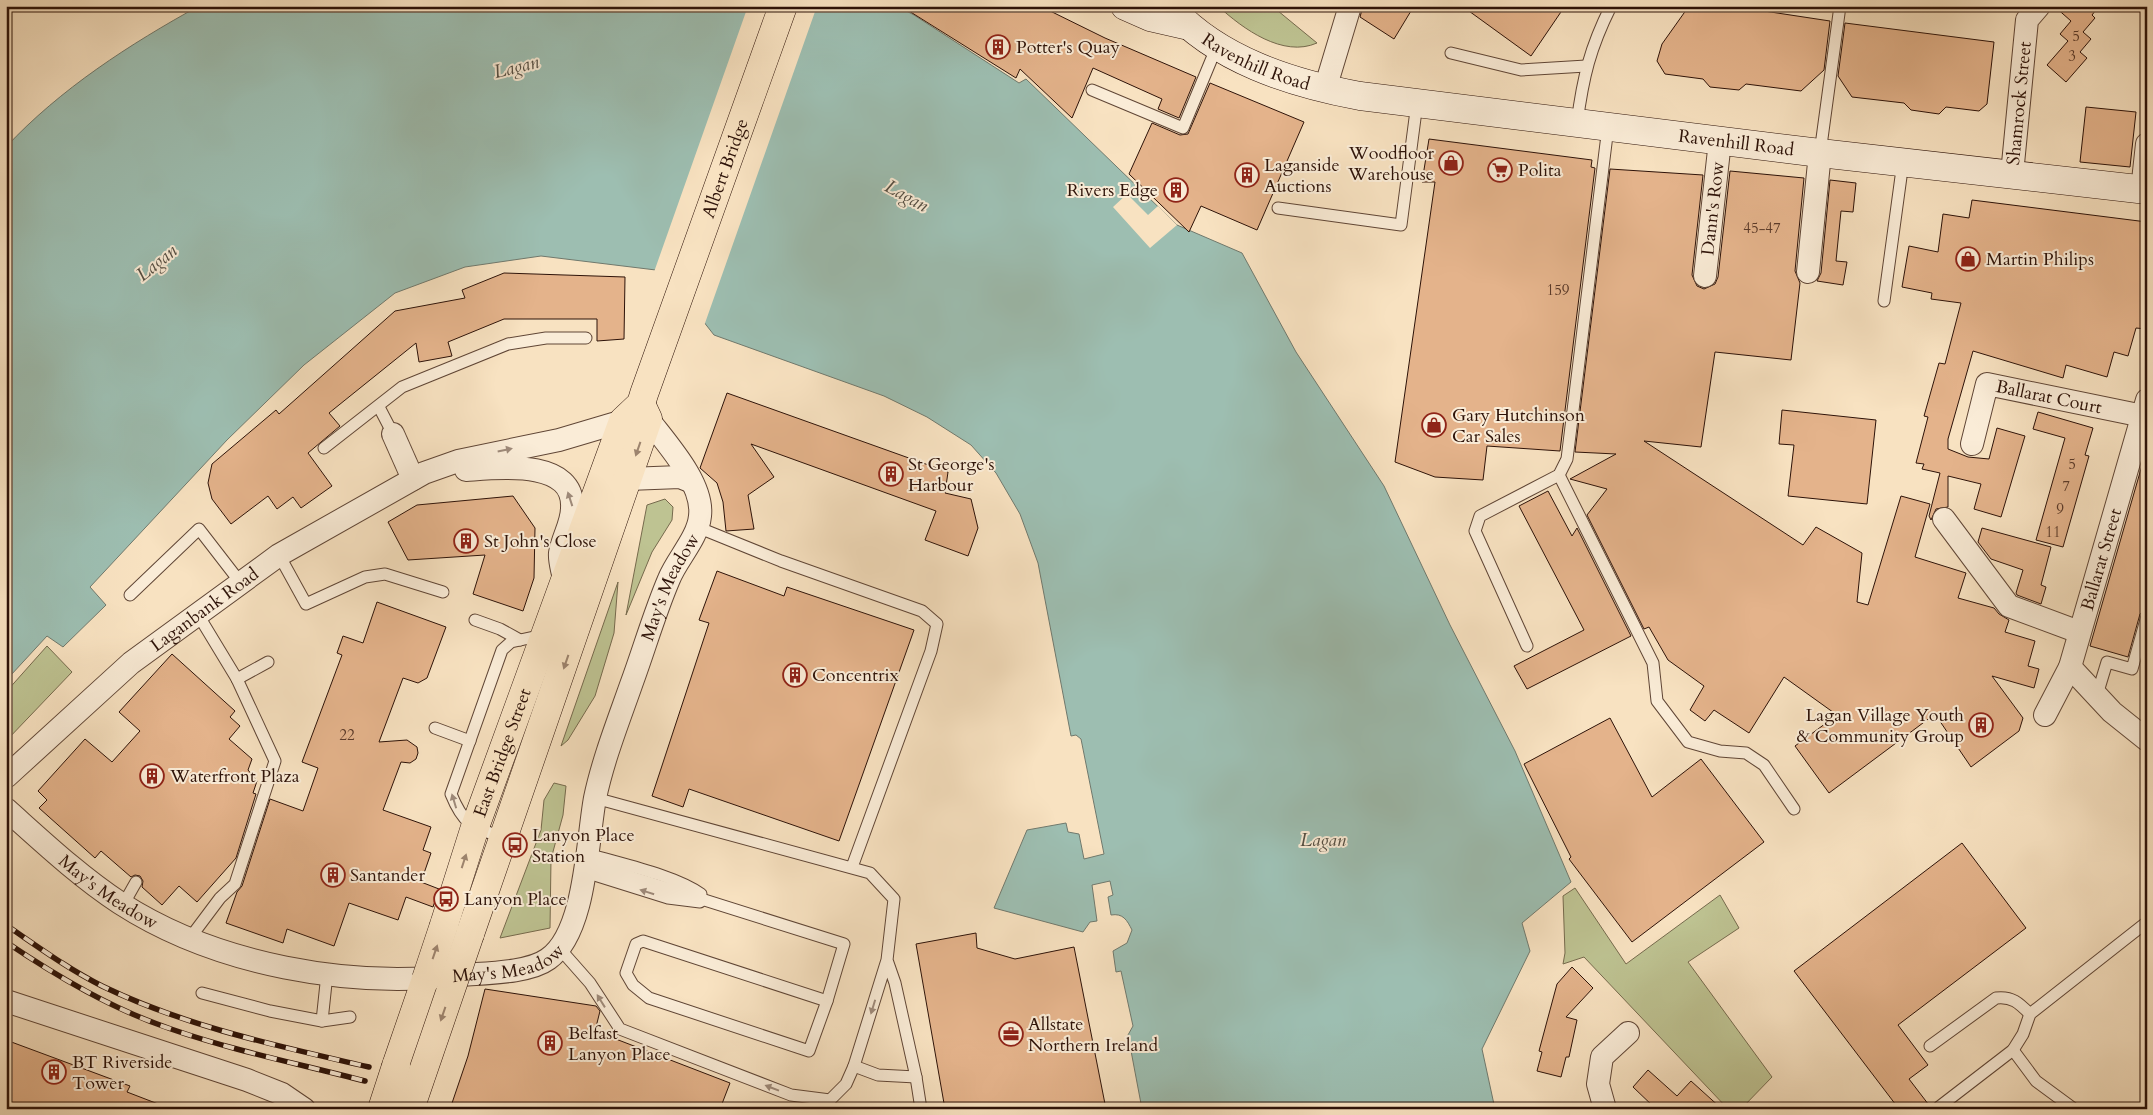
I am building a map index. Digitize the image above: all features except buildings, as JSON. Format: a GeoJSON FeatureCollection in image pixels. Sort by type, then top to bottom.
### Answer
{"type":"FeatureCollection","features":[{"type":"Feature","properties":{"kind":"main road","name":"Albert Bridge"},"geometry":{"type":"LineString","coordinates":[[667,331],[782,6]]}},
{"type":"Feature","properties":{"kind":"main road"},"geometry":{"type":"LineString","coordinates":[[1125,6],[1150,17],[1177,15]]}},
{"type":"Feature","properties":{"kind":"main road","name":"Ravenhill Road"},"geometry":{"type":"LineString","coordinates":[[1177,15],[1217,46],[1277,74],[1326,89],[1418,103],[1720,141],[2144,190]]}},
{"type":"Feature","properties":{"kind":"main road","name":"East Bridge Street"},"geometry":{"type":"LineString","coordinates":[[382,1109],[444,925],[532,637],[564,580],[637,415],[667,331]]}},
{"type":"Feature","properties":{"kind":"main road","name":"East Bridge Street"},"geometry":{"type":"LineString","coordinates":[[410,1109],[628,479],[637,415]]}},
{"type":"Feature","properties":{"kind":"street","name":"Ravenhill Road"},"geometry":{"type":"LineString","coordinates":[[1326,89],[1350,6]]}},
{"type":"Feature","properties":{"kind":"street","name":"Shamrock Street"},"geometry":{"type":"LineString","coordinates":[[2012,174],[2027,20],[2039,6]]}},
{"type":"Feature","properties":{"kind":"street","name":"Dann's Row"},"geometry":{"type":"LineString","coordinates":[[1705,276],[1720,141]]}},
{"type":"Feature","properties":{"kind":"street"},"geometry":{"type":"LineString","coordinates":[[2144,190],[2147,144]]}},
{"type":"Feature","properties":{"kind":"street"},"geometry":{"type":"LineString","coordinates":[[1808,272],[1820,153]]}},
{"type":"Feature","properties":{"kind":"street","name":"Ballarat Court"},"geometry":{"type":"LineString","coordinates":[[1972,444],[1987,384],[2145,408]]}},
{"type":"Feature","properties":{"kind":"street","name":"Ballarat Street"},"geometry":{"type":"LineString","coordinates":[[2046,716],[2070,667],[2145,408]]}},
{"type":"Feature","properties":{"kind":"street","name":"Laganbank Road"},"geometry":{"type":"LineString","coordinates":[[6,777],[132,663],[197,613],[279,555],[418,476],[458,461],[559,440],[637,415]]}},
{"type":"Feature","properties":{"kind":"street","name":"May's Meadow"},"geometry":{"type":"LineString","coordinates":[[6,809],[81,874],[123,905],[190,938],[233,954],[327,974],[398,980],[447,977],[535,966],[548,960],[560,949],[567,936],[577,907],[587,863],[595,798],[610,747],[668,580],[700,519],[699,494],[677,456],[637,415]]}},
{"type":"Feature","properties":{"kind":"street"},"geometry":{"type":"LineString","coordinates":[[393,434],[418,476]]}},
{"type":"Feature","properties":{"kind":"street","name":"Laganbank Road"},"geometry":{"type":"LineString","coordinates":[[418,476],[510,467],[535,470],[549,474],[560,481],[570,494],[573,507],[560,553],[564,580]]}},
{"type":"Feature","properties":{"kind":"street"},"geometry":{"type":"LineString","coordinates":[[628,479],[680,477],[690,480]]}},
{"type":"Feature","properties":{"kind":"street"},"geometry":{"type":"LineString","coordinates":[[1944,519],[2009,606],[2079,632]]}},
{"type":"Feature","properties":{"kind":"street"},"geometry":{"type":"LineString","coordinates":[[2070,667],[2112,712],[2147,740]]}},
{"type":"Feature","properties":{"kind":"street"},"geometry":{"type":"LineString","coordinates":[[6,1001],[197,1066],[247,1080],[282,1094],[304,1109]]}},
{"type":"Feature","properties":{"kind":"street"},"geometry":{"type":"LineString","coordinates":[[1605,1109],[1598,1084],[1602,1057],[1628,1034]]}},
{"type":"Feature","properties":{"kind":"lane"},"geometry":{"type":"LineString","coordinates":[[1577,123],[1586,66],[1596,36],[1611,6]]}},
{"type":"Feature","properties":{"kind":"lane"},"geometry":{"type":"LineString","coordinates":[[1820,153],[1840,6]]}},
{"type":"Feature","properties":{"kind":"lane"},"geometry":{"type":"LineString","coordinates":[[1092,90],[1183,128],[1217,46]]}},
{"type":"Feature","properties":{"kind":"lane"},"geometry":{"type":"LineString","coordinates":[[1451,53],[1521,70],[1586,66]]}},
{"type":"Feature","properties":{"kind":"lane"},"geometry":{"type":"LineString","coordinates":[[1278,208],[1401,225],[1418,103]]}},
{"type":"Feature","properties":{"kind":"lane"},"geometry":{"type":"LineString","coordinates":[[1528,646],[1475,531],[1480,516],[1559,474],[1567,459],[1608,127]]}},
{"type":"Feature","properties":{"kind":"lane"},"geometry":{"type":"LineString","coordinates":[[1884,301],[1903,162]]}},
{"type":"Feature","properties":{"kind":"lane"},"geometry":{"type":"LineString","coordinates":[[324,448],[379,407],[402,387],[508,344],[546,338],[586,338]]}},
{"type":"Feature","properties":{"kind":"lane"},"geometry":{"type":"LineString","coordinates":[[379,407],[393,434]]}},
{"type":"Feature","properties":{"kind":"lane"},"geometry":{"type":"LineString","coordinates":[[1559,474],[1653,663],[1657,701],[1688,742],[1720,750],[1746,753],[1764,764],[1794,809]]}},
{"type":"Feature","properties":{"kind":"lane"},"geometry":{"type":"LineString","coordinates":[[697,527],[781,561],[922,611],[937,624],[931,651],[852,867]]}},
{"type":"Feature","properties":{"kind":"lane"},"geometry":{"type":"LineString","coordinates":[[130,595],[199,529],[240,582]]}},
{"type":"Feature","properties":{"kind":"lane"},"geometry":{"type":"LineString","coordinates":[[279,555],[306,604],[365,577],[384,574],[443,592]]}},
{"type":"Feature","properties":{"kind":"lane"},"geometry":{"type":"LineString","coordinates":[[190,938],[220,898],[235,884],[275,761],[237,679],[197,613]]}},
{"type":"Feature","properties":{"kind":"lane"},"geometry":{"type":"LineString","coordinates":[[2097,695],[2107,662],[2132,669],[2147,616]]}},
{"type":"Feature","properties":{"kind":"lane"},"geometry":{"type":"LineString","coordinates":[[475,620],[532,637]]}},
{"type":"Feature","properties":{"kind":"lane"},"geometry":{"type":"LineString","coordinates":[[504,838],[475,827],[461,817],[451,794],[502,650],[511,642],[532,637]]}},
{"type":"Feature","properties":{"kind":"lane"},"geometry":{"type":"LineString","coordinates":[[237,679],[268,662]]}},
{"type":"Feature","properties":{"kind":"lane"},"geometry":{"type":"LineString","coordinates":[[435,728],[470,741]]}},
{"type":"Feature","properties":{"kind":"lane"},"geometry":{"type":"LineString","coordinates":[[560,949],[590,983],[620,1030],[791,1095],[833,1104],[846,1084],[854,1066],[887,960],[894,899],[870,873],[595,798]]}},
{"type":"Feature","properties":{"kind":"lane"},"geometry":{"type":"LineString","coordinates":[[587,863],[692,888],[712,902],[844,944],[827,1001],[808,1051],[649,998],[632,985],[626,973],[636,944],[643,940],[827,1001]]}},
{"type":"Feature","properties":{"kind":"lane"},"geometry":{"type":"LineString","coordinates":[[587,863],[668,898],[688,902],[712,902]]}},
{"type":"Feature","properties":{"kind":"lane"},"geometry":{"type":"LineString","coordinates":[[123,905],[136,882]]}},
{"type":"Feature","properties":{"kind":"lane"},"geometry":{"type":"LineString","coordinates":[[1939,1107],[2013,1050],[2023,1034],[2030,1014],[2147,922]]}},
{"type":"Feature","properties":{"kind":"lane"},"geometry":{"type":"LineString","coordinates":[[887,960],[895,983],[916,1077],[921,1109]]}},
{"type":"Feature","properties":{"kind":"lane"},"geometry":{"type":"LineString","coordinates":[[322,1021],[327,974]]}},
{"type":"Feature","properties":{"kind":"lane"},"geometry":{"type":"LineString","coordinates":[[202,993],[270,1011],[322,1021],[350,1017]]}},
{"type":"Feature","properties":{"kind":"lane"},"geometry":{"type":"LineString","coordinates":[[1930,1046],[1996,998],[2005,996],[2016,1000],[2030,1014]]}},
{"type":"Feature","properties":{"kind":"lane"},"geometry":{"type":"LineString","coordinates":[[2013,1050],[2036,1081],[2074,1109]]}},
{"type":"Feature","properties":{"kind":"lane"},"geometry":{"type":"LineString","coordinates":[[854,1066],[878,1075],[916,1077]]}},
{"type":"Feature","properties":{"kind":"green space"},"geometry":{"type":"Polygon","coordinates":[[[1218,6],[1272,6],[1317,43],[1304,47],[1277,44],[1251,32],[1218,6]]]}},
{"type":"Feature","properties":{"kind":"green space"},"geometry":{"type":"Polygon","coordinates":[[[665,499],[673,507],[672,520],[652,552],[626,615],[647,505],[665,499]]]}},
{"type":"Feature","properties":{"kind":"green space"},"geometry":{"type":"Polygon","coordinates":[[[618,582],[614,633],[595,696],[568,740],[561,746],[618,582]]]}},
{"type":"Feature","properties":{"kind":"green space"},"geometry":{"type":"Polygon","coordinates":[[[47,646],[72,672],[6,741],[6,692],[47,646]]]}},
{"type":"Feature","properties":{"kind":"green space"},"geometry":{"type":"Polygon","coordinates":[[[554,783],[566,786],[563,815],[551,859],[550,928],[500,938],[541,830],[544,800],[554,783]]]}},
{"type":"Feature","properties":{"kind":"green space"},"geometry":{"type":"Polygon","coordinates":[[[1575,888],[1626,964],[1720,895],[1739,928],[1688,962],[1772,1077],[1741,1109],[1728,1109],[1584,957],[1563,964],[1565,953],[1563,896],[1575,888]]]}},
{"type":"Feature","properties":{"kind":"water","name":"Lagan"},"geometry":{"type":"Polygon","coordinates":[[[199,6],[897,6],[1019,83],[1026,79],[1177,225],[1242,253],[1296,352],[1384,486],[1450,625],[1515,751],[1571,882],[1522,923],[1530,951],[1482,1049],[1495,1109],[1142,1109],[1128,1035],[1133,1026],[1121,971],[1116,972],[1113,951],[1127,943],[1132,930],[1122,916],[1111,915],[1108,897],[1113,895],[1110,881],[1092,885],[1097,921],[1090,922],[1083,932],[994,908],[1027,830],[1066,823],[1068,832],[1079,834],[1084,859],[1104,854],[1081,739],[1076,735],[1071,736],[1038,563],[1020,514],[996,473],[971,445],[927,417],[884,396],[714,335],[664,271],[541,256],[465,267],[395,293],[304,365],[227,440],[90,587],[106,605],[63,647],[47,636],[11,675],[6,676],[6,147],[49,106],[97,69],[147,36],[199,6]]]}},
{"type":"Feature","properties":{"kind":"pier"},"geometry":{"type":"Polygon","coordinates":[[[748,6],[817,6],[704,326],[663,273],[654,272],[748,6]]]}},
{"type":"Feature","properties":{"kind":"pier"},"geometry":{"type":"Polygon","coordinates":[[[1127,194],[1148,215],[1158,206],[1177,225],[1150,248],[1113,207],[1127,194]]]}},
{"type":"Feature","properties":{"kind":"railway"},"geometry":{"type":"LineString","coordinates":[[6,925],[53,957],[102,986],[167,1013],[233,1034],[369,1067]]}},
{"type":"Feature","properties":{"kind":"railway"},"geometry":{"type":"LineString","coordinates":[[6,942],[45,968],[86,991],[149,1021],[219,1044],[365,1081]]}},
{"type":"Feature","properties":{"kind":"place","name":"Potter's Quay"},"geometry":{"type":"Point","coordinates":[998,47]}},
{"type":"Feature","properties":{"kind":"place","name":"Woodfloor Warehouse"},"geometry":{"type":"Point","coordinates":[1451,163]}},
{"type":"Feature","properties":{"kind":"place","name":"Polita"},"geometry":{"type":"Point","coordinates":[1500,170]}},
{"type":"Feature","properties":{"kind":"place","name":"Laganside Auctions"},"geometry":{"type":"Point","coordinates":[1247,175]}},
{"type":"Feature","properties":{"kind":"place","name":"Rivers Edge"},"geometry":{"type":"Point","coordinates":[1176,190]}},
{"type":"Feature","properties":{"kind":"place","name":"Martin Philips"},"geometry":{"type":"Point","coordinates":[1968,259]}},
{"type":"Feature","properties":{"kind":"place","name":"Gary Hutchinson Car Sales"},"geometry":{"type":"Point","coordinates":[1434,425]}},
{"type":"Feature","properties":{"kind":"place","name":"St George's Harbour"},"geometry":{"type":"Point","coordinates":[891,474]}},
{"type":"Feature","properties":{"kind":"place","name":"St John's Close"},"geometry":{"type":"Point","coordinates":[466,541]}},
{"type":"Feature","properties":{"kind":"place","name":"Concentrix"},"geometry":{"type":"Point","coordinates":[795,675]}},
{"type":"Feature","properties":{"kind":"place","name":"Lagan Village Youth & Community Group"},"geometry":{"type":"Point","coordinates":[1981,725]}},
{"type":"Feature","properties":{"kind":"place","name":"Waterfront Plaza"},"geometry":{"type":"Point","coordinates":[152,776]}},
{"type":"Feature","properties":{"kind":"place","name":"Lanyon Place Station"},"geometry":{"type":"Point","coordinates":[515,845]}},
{"type":"Feature","properties":{"kind":"place","name":"Santander"},"geometry":{"type":"Point","coordinates":[333,875]}},
{"type":"Feature","properties":{"kind":"place","name":"Lanyon Place"},"geometry":{"type":"Point","coordinates":[446,899]}},
{"type":"Feature","properties":{"kind":"place","name":"Allstate Northern Ireland"},"geometry":{"type":"Point","coordinates":[1011,1034]}},
{"type":"Feature","properties":{"kind":"place","name":"Belfast Lanyon Place"},"geometry":{"type":"Point","coordinates":[550,1043]}},
{"type":"Feature","properties":{"kind":"place","name":"BT Riverside Tower"},"geometry":{"type":"Point","coordinates":[54,1072]}}]}
